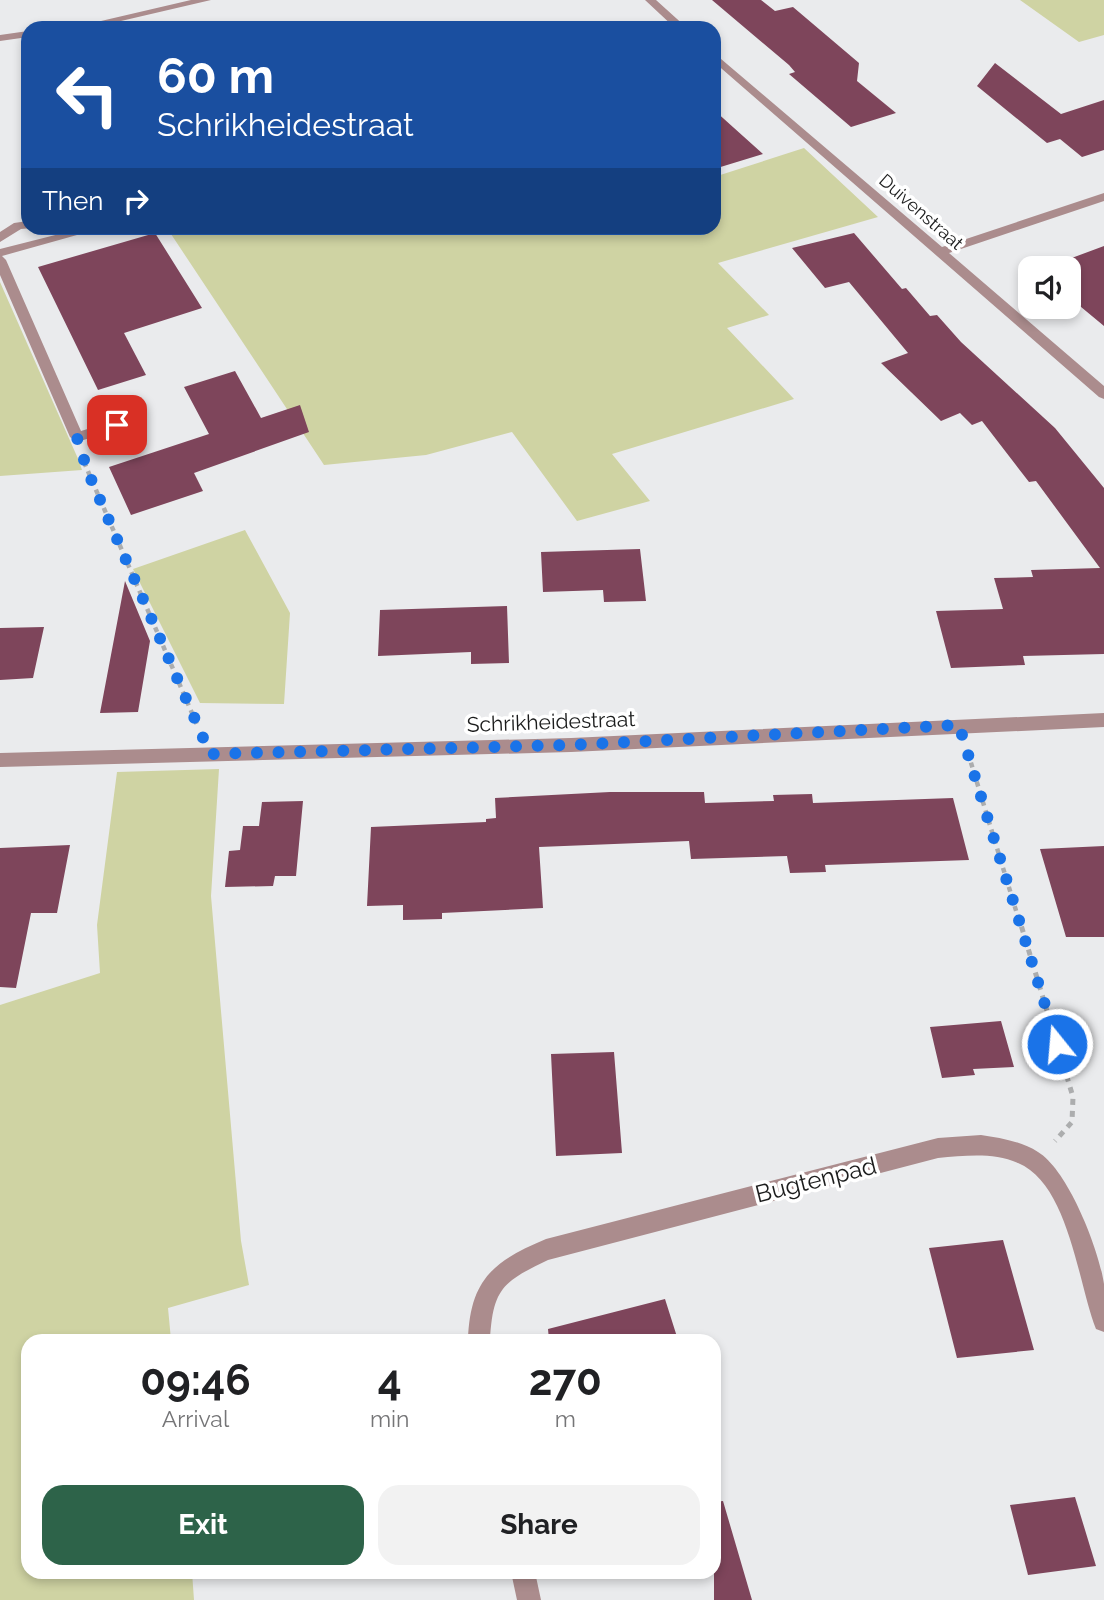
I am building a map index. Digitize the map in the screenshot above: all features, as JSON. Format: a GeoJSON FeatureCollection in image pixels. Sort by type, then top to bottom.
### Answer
{"type":"FeatureCollection","features":[{"type":"Feature","properties":{"kind":"street"},"geometry":{"type":"LineString","coordinates":[[108,21],[206,0]]}},
{"type":"Feature","properties":{"kind":"street"},"geometry":{"type":"LineString","coordinates":[[650,0],[674,21]]}},
{"type":"Feature","properties":{"kind":"street"},"geometry":{"type":"LineString","coordinates":[[0,38],[21,35]]}},
{"type":"Feature","properties":{"kind":"street","name":"Duivenstraat"},"geometry":{"type":"LineString","coordinates":[[721,62],[1104,394]]}},
{"type":"Feature","properties":{"kind":"street"},"geometry":{"type":"LineString","coordinates":[[940,252],[1104,197]]}},
{"type":"Feature","properties":{"kind":"street"},"geometry":{"type":"LineString","coordinates":[[0,239],[21,226]]}},
{"type":"Feature","properties":{"kind":"street"},"geometry":{"type":"LineString","coordinates":[[0,253],[69,235]]}},
{"type":"Feature","properties":{"kind":"street"},"geometry":{"type":"LineString","coordinates":[[0,260],[77,438],[137,419]]}},
{"type":"Feature","properties":{"kind":"street","name":"Schrikheidestraat"},"geometry":{"type":"LineString","coordinates":[[0,760],[571,745],[1104,720]]}},
{"type":"Feature","properties":{"kind":"street","name":"Bugtenpad"},"geometry":{"type":"LineString","coordinates":[[479,1334],[478,1321],[486,1289],[509,1266],[546,1250],[938,1148],[984,1145],[1014,1152],[1034,1161],[1058,1184],[1069,1210],[1104,1321]]}},
{"type":"Feature","properties":{"kind":"street"},"geometry":{"type":"LineString","coordinates":[[524,1579],[529,1600]]}},
{"type":"Feature","properties":{"kind":"path"},"geometry":{"type":"LineString","coordinates":[[77,438],[88,472],[210,754]]}},
{"type":"Feature","properties":{"kind":"path"},"geometry":{"type":"LineString","coordinates":[[959,725],[1073,1097],[1076,1115],[1070,1128],[1034,1161]]}},
{"type":"Feature","properties":{"kind":"green space"},"geometry":{"type":"Polygon","coordinates":[[[1020,0],[1104,0],[1104,35],[1079,42],[1020,0]]]}},
{"type":"Feature","properties":{"kind":"green space"},"geometry":{"type":"Polygon","coordinates":[[[804,148],[878,217],[718,263],[769,315],[727,328],[794,399],[612,454],[650,501],[577,521],[512,432],[426,455],[324,465],[172,235],[721,235],[721,175],[804,148]]]}},
{"type":"Feature","properties":{"kind":"green space"},"geometry":{"type":"Polygon","coordinates":[[[0,282],[79,461],[82,470],[0,476],[0,282]]]}},
{"type":"Feature","properties":{"kind":"green space"},"geometry":{"type":"Polygon","coordinates":[[[245,530],[290,613],[284,704],[200,703],[133,569],[245,530]]]}},
{"type":"Feature","properties":{"kind":"green space"},"geometry":{"type":"Polygon","coordinates":[[[219,769],[211,896],[241,1241],[249,1285],[168,1308],[170,1334],[21,1334],[21,1579],[192,1579],[194,1600],[0,1600],[0,1005],[100,973],[97,925],[117,772],[219,769]]]}},
{"type":"Feature","properties":{"kind":"building"},"geometry":{"type":"Polygon","coordinates":[[[712,0],[761,0],[775,11],[793,7],[859,63],[857,81],[896,113],[851,127],[789,74],[795,72],[789,65],[712,0]]]}},
{"type":"Feature","properties":{"kind":"building"},"geometry":{"type":"Polygon","coordinates":[[[995,63],[1061,114],[1104,100],[1104,150],[1082,157],[1060,139],[1047,143],[977,86],[995,63]]]}},
{"type":"Feature","properties":{"kind":"building"},"geometry":{"type":"Polygon","coordinates":[[[721,116],[763,154],[721,167],[721,116]]]}},
{"type":"Feature","properties":{"kind":"building"},"geometry":{"type":"Polygon","coordinates":[[[854,233],[902,289],[906,288],[930,316],[937,315],[961,342],[1055,428],[1104,488],[1104,654],[1023,656],[1025,665],[951,668],[936,611],[1003,609],[994,578],[1033,577],[1031,570],[1100,568],[1036,481],[1029,482],[982,421],[972,425],[960,413],[941,421],[881,363],[908,353],[849,282],[825,288],[792,248],[854,233]]]}},
{"type":"Feature","properties":{"kind":"building"},"geometry":{"type":"Polygon","coordinates":[[[148,235],[156,235],[202,308],[124,333],[146,375],[98,390],[38,267],[148,235]]]}},
{"type":"Feature","properties":{"kind":"building"},"geometry":{"type":"Polygon","coordinates":[[[1104,246],[1104,326],[1081,307],[1081,256],[1077,256],[1104,246]]]}},
{"type":"Feature","properties":{"kind":"building"},"geometry":{"type":"Polygon","coordinates":[[[235,371],[261,418],[300,405],[309,432],[194,473],[203,491],[131,515],[109,467],[209,434],[184,387],[235,371]]]}},
{"type":"Feature","properties":{"kind":"building"},"geometry":{"type":"Polygon","coordinates":[[[640,549],[646,601],[604,602],[603,590],[543,592],[541,552],[640,549]]]}},
{"type":"Feature","properties":{"kind":"building"},"geometry":{"type":"Polygon","coordinates":[[[125,581],[150,641],[138,712],[100,713],[125,581]]]}},
{"type":"Feature","properties":{"kind":"building"},"geometry":{"type":"Polygon","coordinates":[[[507,606],[509,663],[471,664],[471,652],[378,656],[380,610],[507,606]]]}},
{"type":"Feature","properties":{"kind":"building"},"geometry":{"type":"Polygon","coordinates":[[[44,627],[33,678],[0,680],[0,628],[44,627]]]}},
{"type":"Feature","properties":{"kind":"building"},"geometry":{"type":"Polygon","coordinates":[[[610,792],[704,792],[705,803],[774,801],[773,795],[812,794],[813,803],[953,798],[969,860],[825,865],[826,872],[790,873],[787,856],[691,859],[689,841],[539,847],[543,908],[442,913],[442,919],[403,920],[403,905],[367,906],[371,827],[486,822],[486,819],[496,818],[495,798],[610,792]]]}},
{"type":"Feature","properties":{"kind":"building"},"geometry":{"type":"Polygon","coordinates":[[[303,801],[296,876],[275,876],[273,886],[225,887],[229,851],[240,850],[243,826],[259,826],[262,802],[303,801]]]}},
{"type":"Feature","properties":{"kind":"building"},"geometry":{"type":"Polygon","coordinates":[[[70,845],[57,913],[31,913],[16,988],[0,987],[0,848],[70,845]]]}},
{"type":"Feature","properties":{"kind":"building"},"geometry":{"type":"Polygon","coordinates":[[[1104,846],[1104,937],[1066,937],[1040,849],[1104,846]]]}},
{"type":"Feature","properties":{"kind":"building"},"geometry":{"type":"Polygon","coordinates":[[[1001,1021],[1014,1067],[973,1069],[975,1075],[942,1078],[930,1027],[1001,1021]]]}},
{"type":"Feature","properties":{"kind":"building"},"geometry":{"type":"Polygon","coordinates":[[[614,1052],[622,1153],[556,1156],[551,1054],[614,1052]]]}},
{"type":"Feature","properties":{"kind":"building"},"geometry":{"type":"Polygon","coordinates":[[[1003,1240],[1034,1350],[957,1358],[929,1248],[1003,1240]]]}},
{"type":"Feature","properties":{"kind":"building"},"geometry":{"type":"Polygon","coordinates":[[[665,1299],[676,1334],[548,1334],[548,1329],[665,1299]]]}},
{"type":"Feature","properties":{"kind":"building"},"geometry":{"type":"Polygon","coordinates":[[[1075,1497],[1096,1566],[1028,1575],[1010,1505],[1075,1497]]]}},
{"type":"Feature","properties":{"kind":"building"},"geometry":{"type":"Polygon","coordinates":[[[721,1501],[752,1600],[714,1600],[714,1579],[721,1579],[721,1501]]]}},
{"type":"Feature","properties":{"kind":"route"},"geometry":{"type":"LineString","coordinates":[[117,425],[77,438],[88,472],[210,754],[571,745],[959,725],[1057,1044]]}}]}
